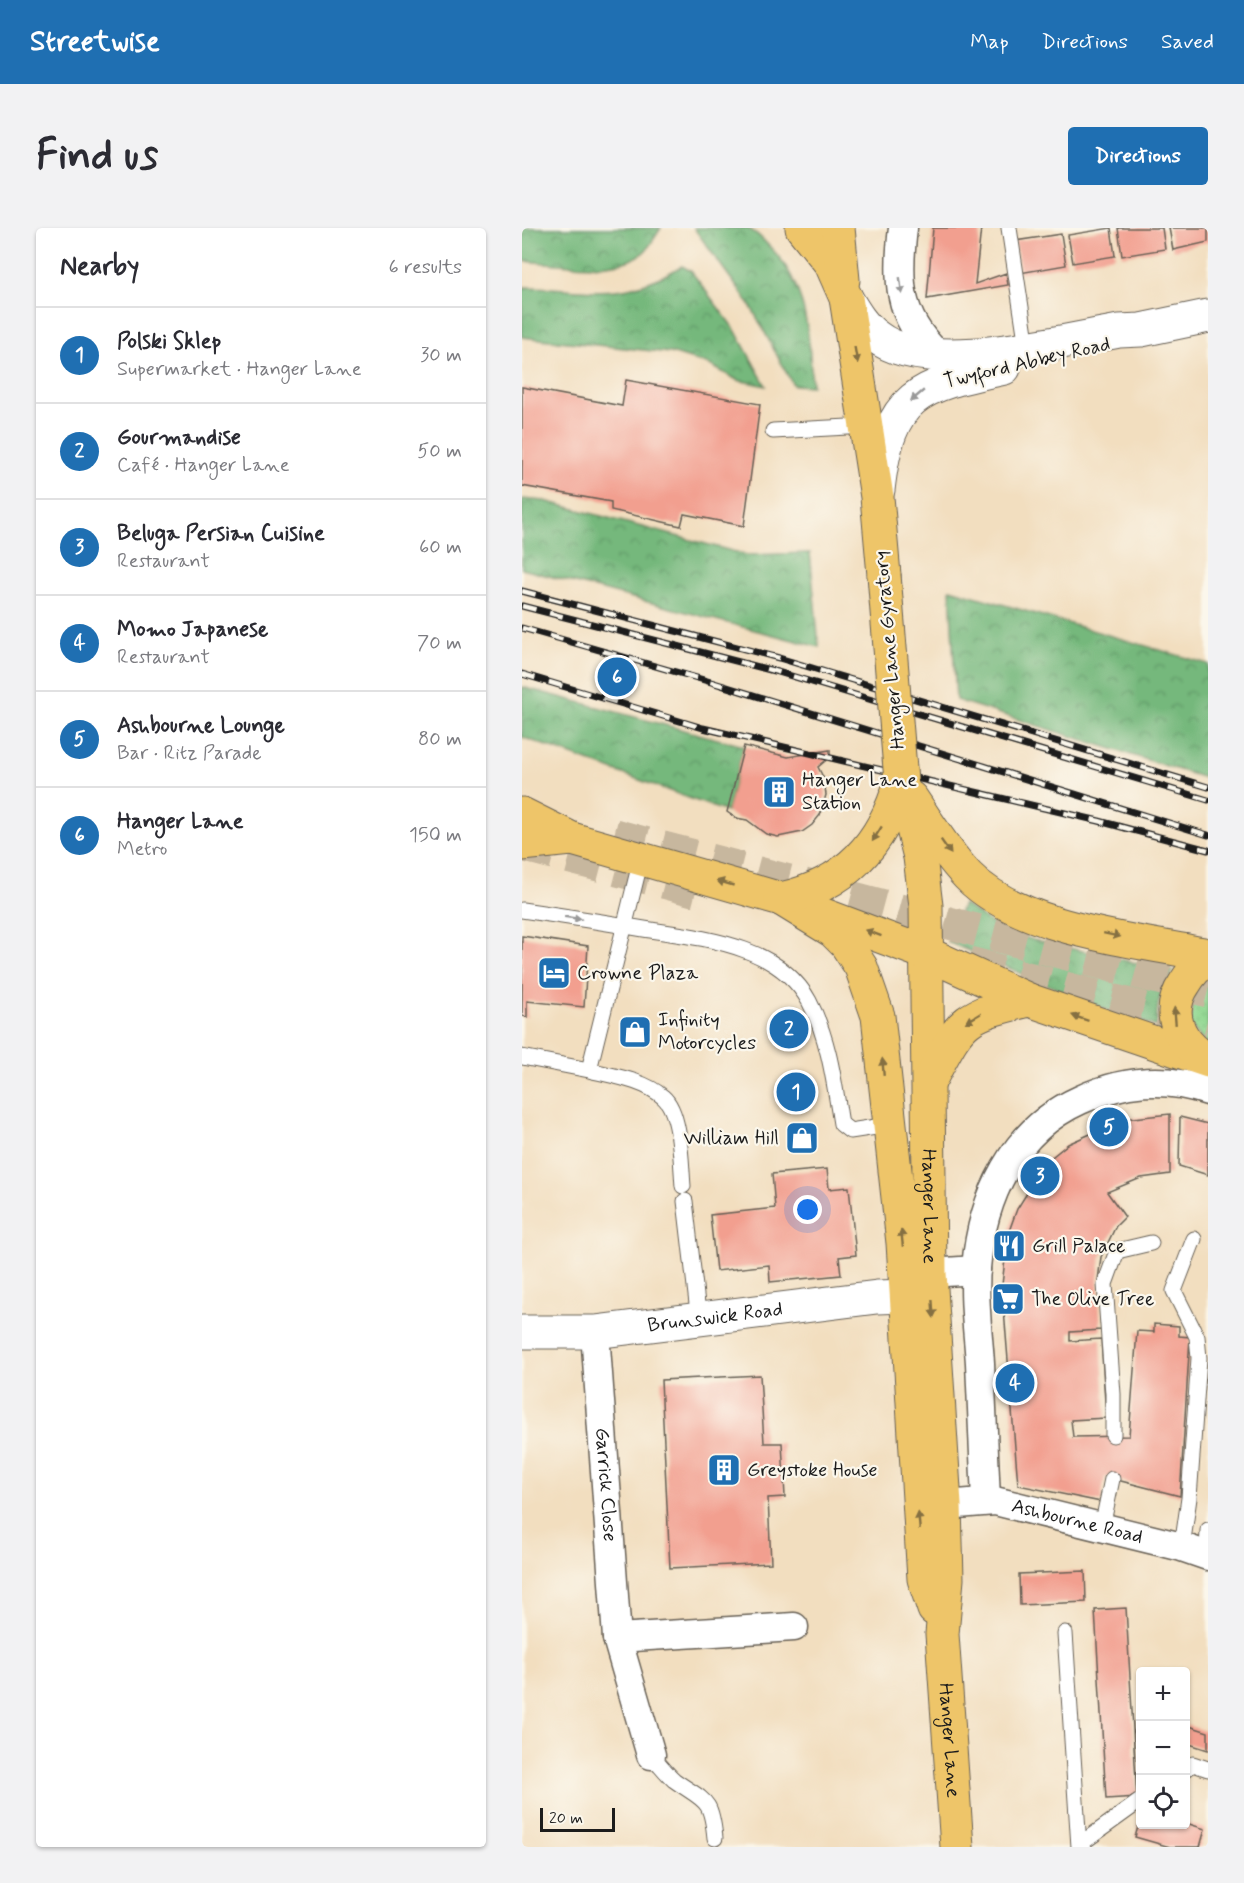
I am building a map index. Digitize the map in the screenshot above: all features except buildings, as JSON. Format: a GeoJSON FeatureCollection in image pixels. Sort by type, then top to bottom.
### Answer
{"type":"FeatureCollection","features":[{"type":"Feature","properties":{"kind":"highway","name":"Hanger Lane Gyratory"},"geometry":{"type":"LineString","coordinates":[[781,899],[823,886],[852,866],[886,819],[901,781],[877,497],[846,298],[831,264],[802,228]]}},
{"type":"Feature","properties":{"kind":"highway"},"geometry":{"type":"LineString","coordinates":[[838,228],[846,298]]}},
{"type":"Feature","properties":{"kind":"highway"},"geometry":{"type":"LineString","coordinates":[[901,781],[958,865],[1000,901],[1023,913],[1053,923],[1208,957]]}},
{"type":"Feature","properties":{"kind":"highway","name":"Hanger Lane"},"geometry":{"type":"LineString","coordinates":[[901,781],[924,876],[928,954],[930,1273],[945,1505],[947,1579],[942,1634],[957,1847]]}},
{"type":"Feature","properties":{"kind":"highway"},"geometry":{"type":"LineString","coordinates":[[522,814],[572,839],[781,899],[928,954],[1029,1000],[1208,1061]]}},
{"type":"Feature","properties":{"kind":"highway"},"geometry":{"type":"LineString","coordinates":[[522,844],[572,839]]}},
{"type":"Feature","properties":{"kind":"highway","name":"Hanger Lane"},"geometry":{"type":"LineString","coordinates":[[781,899],[833,931],[846,944],[861,967],[878,1016],[907,1296],[924,1579],[942,1634]]}},
{"type":"Feature","properties":{"kind":"highway"},"geometry":{"type":"LineString","coordinates":[[1208,957],[1182,987],[1174,1013],[1176,1026],[1184,1041],[1208,1061]]}},
{"type":"Feature","properties":{"kind":"highway"},"geometry":{"type":"LineString","coordinates":[[928,1083],[951,1039],[966,1021],[978,1013],[1029,1000]]}},
{"type":"Feature","properties":{"kind":"street"},"geometry":{"type":"LineString","coordinates":[[903,228],[899,278],[902,298],[918,332],[936,353]]}},
{"type":"Feature","properties":{"kind":"street","name":"Twyford Abbey Road"},"geometry":{"type":"LineString","coordinates":[[846,298],[863,324],[878,338],[903,348],[936,353],[984,354],[1119,331],[1141,330],[1208,316]]}},
{"type":"Feature","properties":{"kind":"street","name":"Twyford Abbey Road"},"geometry":{"type":"LineString","coordinates":[[877,497],[888,438],[903,410],[921,391],[958,378],[1102,346],[1141,330]]}},
{"type":"Feature","properties":{"kind":"street"},"geometry":{"type":"LineString","coordinates":[[986,1500],[976,1270],[987,1203],[1007,1164],[1029,1135],[1059,1109],[1095,1093],[1122,1086],[1163,1080],[1208,1091]]}},
{"type":"Feature","properties":{"kind":"street"},"geometry":{"type":"LineString","coordinates":[[930,1273],[976,1270]]}},
{"type":"Feature","properties":{"kind":"street","name":"Brunswick Road"},"geometry":{"type":"LineString","coordinates":[[522,1332],[596,1332],[699,1321],[877,1297],[907,1296]]}},
{"type":"Feature","properties":{"kind":"street","name":"Garrick Close"},"geometry":{"type":"LineString","coordinates":[[596,1332],[617,1638],[651,1755]]}},
{"type":"Feature","properties":{"kind":"street","name":"Ashbourne Road"},"geometry":{"type":"LineString","coordinates":[[945,1505],[986,1500],[1201,1547]]}},
{"type":"Feature","properties":{"kind":"street"},"geometry":{"type":"LineString","coordinates":[[617,1638],[794,1627]]}},
{"type":"Feature","properties":{"kind":"lane"},"geometry":{"type":"LineString","coordinates":[[1009,228],[1027,347]]}},
{"type":"Feature","properties":{"kind":"lane"},"geometry":{"type":"LineString","coordinates":[[773,431],[867,426]]}},
{"type":"Feature","properties":{"kind":"lane"},"geometry":{"type":"LineString","coordinates":[[590,1070],[623,925],[641,859]]}},
{"type":"Feature","properties":{"kind":"lane"},"geometry":{"type":"LineString","coordinates":[[522,910],[722,942],[760,957],[790,976],[808,1000],[831,1058],[841,1124],[850,1131],[889,1125]]}},
{"type":"Feature","properties":{"kind":"lane"},"geometry":{"type":"LineString","coordinates":[[522,1057],[632,1080],[664,1097],[676,1123],[699,1321]]}},
{"type":"Feature","properties":{"kind":"lane"},"geometry":{"type":"LineString","coordinates":[[1194,1239],[1174,1291],[1197,1337],[1199,1358],[1189,1498],[1201,1547]]}},
{"type":"Feature","properties":{"kind":"lane"},"geometry":{"type":"LineString","coordinates":[[1113,1435],[1113,1382],[1105,1284],[1117,1251],[1151,1243]]}},
{"type":"Feature","properties":{"kind":"lane"},"geometry":{"type":"LineString","coordinates":[[1102,1527],[1112,1479]]}},
{"type":"Feature","properties":{"kind":"lane"},"geometry":{"type":"LineString","coordinates":[[1065,1633],[1079,1846]]}},
{"type":"Feature","properties":{"kind":"lane"},"geometry":{"type":"LineString","coordinates":[[651,1755],[672,1778],[704,1798],[712,1812],[715,1838]]}},
{"type":"Feature","properties":{"kind":"lane"},"geometry":{"type":"LineString","coordinates":[[1190,1766],[1193,1764],[1208,1769]]}},
{"type":"Feature","properties":{"kind":"lane"},"geometry":{"type":"LineString","coordinates":[[1079,1846],[1136,1805]]}},
{"type":"Feature","properties":{"kind":"green space"},"geometry":{"type":"Polygon","coordinates":[[[522,228],[661,228],[647,249],[634,258],[620,263],[586,266],[522,261],[522,228]]]}},
{"type":"Feature","properties":{"kind":"green space"},"geometry":{"type":"Polygon","coordinates":[[[694,228],[749,229],[762,238],[783,262],[799,294],[804,312],[810,349],[812,386],[793,385],[750,305],[694,228]]]}},
{"type":"Feature","properties":{"kind":"green space"},"geometry":{"type":"Polygon","coordinates":[[[682,266],[691,271],[735,330],[766,386],[737,380],[710,365],[671,353],[522,337],[522,287],[604,291],[621,289],[659,278],[682,266]]]}},
{"type":"Feature","properties":{"kind":"green space"},"geometry":{"type":"Polygon","coordinates":[[[522,499],[545,501],[747,555],[810,553],[819,647],[522,569],[522,499]]]}},
{"type":"Feature","properties":{"kind":"green space"},"geometry":{"type":"Polygon","coordinates":[[[950,589],[1208,664],[1208,779],[956,700],[950,589]]]}},
{"type":"Feature","properties":{"kind":"green space"},"geometry":{"type":"Polygon","coordinates":[[[522,687],[744,746],[727,812],[522,737],[522,687]]]}},
{"type":"Feature","properties":{"kind":"green space"},"geometry":{"type":"Polygon","coordinates":[[[963,904],[999,928],[1033,940],[1173,971],[1160,998],[1157,1027],[1102,1008],[948,942],[963,904]]]}},
{"type":"Feature","properties":{"kind":"green space"},"geometry":{"type":"Polygon","coordinates":[[[1208,985],[1208,1046],[1190,1025],[1195,997],[1208,985]]]}},
{"type":"Feature","properties":{"kind":"tunnel"},"geometry":{"type":"LineString","coordinates":[[614,835],[1208,991]]}},
{"type":"Feature","properties":{"kind":"tunnel"},"geometry":{"type":"LineString","coordinates":[[522,845],[701,892]]}},
{"type":"Feature","properties":{"kind":"tunnel"},"geometry":{"type":"LineString","coordinates":[[969,963],[1208,1025]]}},
{"type":"Feature","properties":{"kind":"railway"},"geometry":{"type":"LineString","coordinates":[[522,591],[779,658],[1208,787]]}},
{"type":"Feature","properties":{"kind":"railway"},"geometry":{"type":"LineString","coordinates":[[522,606],[778,672],[1208,800]]}},
{"type":"Feature","properties":{"kind":"railway"},"geometry":{"type":"LineString","coordinates":[[522,628],[711,682],[1208,835]]}},
{"type":"Feature","properties":{"kind":"railway"},"geometry":{"type":"LineString","coordinates":[[522,674],[703,728],[1099,821],[1208,850]]}},
{"type":"Feature","properties":{"kind":"place","name":"Hanger Lane"},"geometry":{"type":"Point","coordinates":[617,677]}},
{"type":"Feature","properties":{"kind":"place","name":"Hanger Lane Station"},"geometry":{"type":"Point","coordinates":[779,792]}},
{"type":"Feature","properties":{"kind":"place","name":"Crowne Plaza"},"geometry":{"type":"Point","coordinates":[554,973]}},
{"type":"Feature","properties":{"kind":"place","name":"Gourmandise"},"geometry":{"type":"Point","coordinates":[789,1029]}},
{"type":"Feature","properties":{"kind":"place","name":"Infinity Motorcycles"},"geometry":{"type":"Point","coordinates":[635,1032]}},
{"type":"Feature","properties":{"kind":"place","name":"Polski Sklep"},"geometry":{"type":"Point","coordinates":[796,1092]}},
{"type":"Feature","properties":{"kind":"place","name":"Ashbourne Lounge"},"geometry":{"type":"Point","coordinates":[1109,1127]}},
{"type":"Feature","properties":{"kind":"place","name":"William Hill"},"geometry":{"type":"Point","coordinates":[802,1138]}},
{"type":"Feature","properties":{"kind":"place","name":"Beluga Persian Cuisine"},"geometry":{"type":"Point","coordinates":[1040,1176]}},
{"type":"Feature","properties":{"kind":"place","name":"Grill Palace"},"geometry":{"type":"Point","coordinates":[1009,1246]}},
{"type":"Feature","properties":{"kind":"place","name":"The Olive Tree"},"geometry":{"type":"Point","coordinates":[1008,1299]}},
{"type":"Feature","properties":{"kind":"place","name":"Momo Japanese"},"geometry":{"type":"Point","coordinates":[1015,1383]}},
{"type":"Feature","properties":{"kind":"place","name":"Greystoke House"},"geometry":{"type":"Point","coordinates":[724,1470]}}]}
